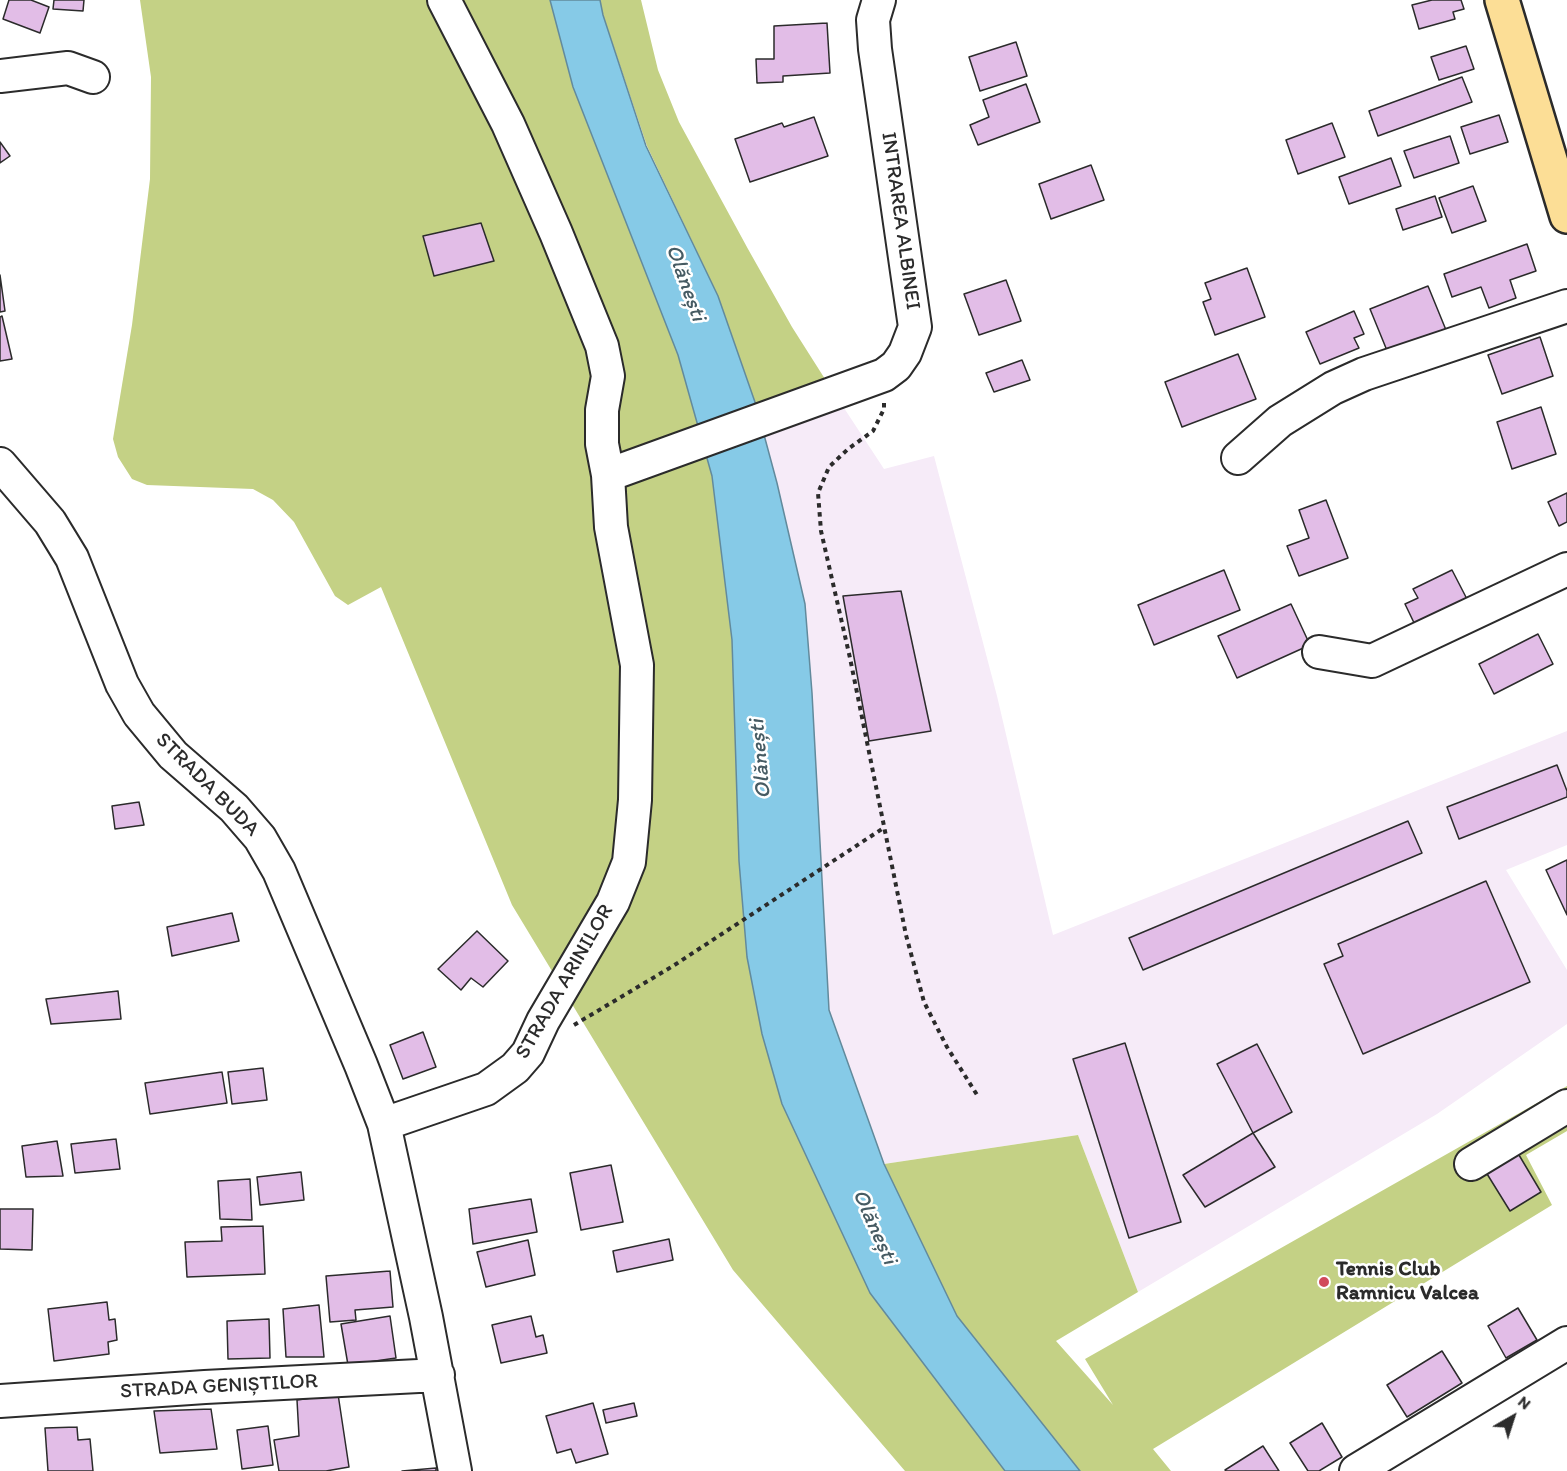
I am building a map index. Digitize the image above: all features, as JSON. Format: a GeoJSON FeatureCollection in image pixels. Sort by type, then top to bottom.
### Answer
{"type":"FeatureCollection","features":[{"type":"Feature","properties":{"kind":"main road"},"geometry":{"type":"LineString","coordinates":[[1502,0],[1567,216]]}},
{"type":"Feature","properties":{"kind":"street","name":"STRADA ARINILOR"},"geometry":{"type":"LineString","coordinates":[[384,1124],[486,1089],[515,1068],[528,1053],[543,1021],[613,902],[628,862],[635,800],[637,665],[612,527],[608,475],[602,444],[603,410],[608,376],[602,346],[508,124],[444,0]]}},
{"type":"Feature","properties":{"kind":"street","name":"INTRAREA ALBINEI"},"geometry":{"type":"LineString","coordinates":[[608,475],[884,375],[896,366],[905,352],[915,327],[875,50],[873,20],[879,0]]}},
{"type":"Feature","properties":{"kind":"street"},"geometry":{"type":"LineString","coordinates":[[0,76],[68,68],[93,77]]}},
{"type":"Feature","properties":{"kind":"street"},"geometry":{"type":"LineString","coordinates":[[1238,458],[1280,421],[1333,388],[1364,374],[1567,306]]}},
{"type":"Feature","properties":{"kind":"street","name":"STRADA BUDA"},"geometry":{"type":"LineString","coordinates":[[0,464],[50,522],[72,558],[122,684],[139,714],[173,755],[234,808],[260,838],[275,862],[384,1124]]}},
{"type":"Feature","properties":{"kind":"street"},"geometry":{"type":"LineString","coordinates":[[1319,652],[1372,661],[1567,569]]}},
{"type":"Feature","properties":{"kind":"street"},"geometry":{"type":"LineString","coordinates":[[1471,1164],[1567,1106]]}},
{"type":"Feature","properties":{"kind":"street"},"geometry":{"type":"LineString","coordinates":[[384,1124],[438,1374],[455,1471]]}},
{"type":"Feature","properties":{"kind":"street"},"geometry":{"type":"LineString","coordinates":[[1356,1471],[1567,1343]]}},
{"type":"Feature","properties":{"kind":"street","name":"STRADA GENIȘTILOR"},"geometry":{"type":"LineString","coordinates":[[0,1401],[438,1374]]}},
{"type":"Feature","properties":{"kind":"path"},"geometry":{"type":"LineString","coordinates":[[884,375],[884,408],[873,431],[848,449],[829,467],[818,493],[821,531],[906,935],[924,1002],[946,1047],[979,1098]]}},
{"type":"Feature","properties":{"kind":"path"},"geometry":{"type":"LineString","coordinates":[[566,1030],[673,966],[885,827]]}},
{"type":"Feature","properties":{"kind":"shaded area"},"geometry":{"type":"Polygon","coordinates":[[[825,379],[884,469],[934,456],[997,696],[1053,935],[1567,731],[1567,845],[1506,870],[1567,970],[1567,1024],[1437,1114],[1138,1292],[1078,1135],[884,1164],[829,1010],[812,693],[756,405],[825,379]]]}},
{"type":"Feature","properties":{"kind":"green space"},"geometry":{"type":"Polygon","coordinates":[[[140,0],[550,0],[573,87],[678,355],[712,476],[732,640],[739,861],[747,956],[762,1034],[782,1104],[870,1293],[1005,1471],[905,1471],[733,1270],[512,905],[381,587],[348,605],[335,596],[294,522],[273,500],[253,489],[147,485],[132,479],[118,457],[113,439],[132,325],[150,179],[151,77],[140,0]]]}},
{"type":"Feature","properties":{"kind":"green space"},"geometry":{"type":"Polygon","coordinates":[[[600,0],[641,0],[658,70],[679,122],[792,327],[825,379],[756,405],[718,296],[647,146],[600,0]]]}},
{"type":"Feature","properties":{"kind":"green space"},"geometry":{"type":"Polygon","coordinates":[[[1567,1086],[1567,1131],[1526,1155],[1552,1205],[1153,1449],[1171,1471],[1080,1471],[957,1316],[884,1164],[1078,1135],[1138,1292],[1056,1341],[1113,1405],[1085,1359],[1567,1086]]]}},
{"type":"Feature","properties":{"kind":"water","name":"Olănești"},"geometry":{"type":"Polygon","coordinates":[[[550,0],[600,0],[646,146],[718,296],[756,405],[805,604],[829,1010],[884,1164],[957,1316],[1080,1471],[1005,1471],[870,1293],[782,1104],[762,1034],[747,957],[739,861],[732,640],[712,476],[678,355],[573,87],[550,0]]]}},
{"type":"Feature","properties":{"kind":"building"},"geometry":{"type":"Polygon","coordinates":[[[9,0],[31,0],[49,7],[40,33],[3,19],[9,0]]]}},
{"type":"Feature","properties":{"kind":"building"},"geometry":{"type":"Polygon","coordinates":[[[54,0],[84,0],[83,11],[53,9],[54,0]]]}},
{"type":"Feature","properties":{"kind":"building"},"geometry":{"type":"Polygon","coordinates":[[[1432,0],[1461,0],[1464,9],[1453,12],[1455,19],[1419,29],[1412,5],[1432,0]]]}},
{"type":"Feature","properties":{"kind":"building"},"geometry":{"type":"Polygon","coordinates":[[[827,23],[830,73],[783,76],[783,82],[757,83],[756,59],[774,59],[774,26],[827,23]]]}},
{"type":"Feature","properties":{"kind":"building"},"geometry":{"type":"Polygon","coordinates":[[[1016,42],[1027,76],[980,91],[969,57],[1016,42]]]}},
{"type":"Feature","properties":{"kind":"building"},"geometry":{"type":"Polygon","coordinates":[[[1466,46],[1474,69],[1439,80],[1431,57],[1466,46]]]}},
{"type":"Feature","properties":{"kind":"building"},"geometry":{"type":"Polygon","coordinates":[[[1462,77],[1472,102],[1378,136],[1369,111],[1462,77]]]}},
{"type":"Feature","properties":{"kind":"building"},"geometry":{"type":"Polygon","coordinates":[[[1026,84],[1040,122],[978,145],[970,125],[989,117],[983,100],[1026,84]]]}},
{"type":"Feature","properties":{"kind":"building"},"geometry":{"type":"Polygon","coordinates":[[[1499,115],[1508,142],[1470,154],[1461,127],[1499,115]]]}},
{"type":"Feature","properties":{"kind":"building"},"geometry":{"type":"Polygon","coordinates":[[[814,117],[828,156],[750,182],[735,139],[782,123],[784,127],[814,117]]]}},
{"type":"Feature","properties":{"kind":"building"},"geometry":{"type":"Polygon","coordinates":[[[1332,123],[1345,157],[1298,174],[1286,140],[1332,123]]]}},
{"type":"Feature","properties":{"kind":"building"},"geometry":{"type":"Polygon","coordinates":[[[1450,136],[1459,163],[1414,178],[1404,151],[1450,136]]]}},
{"type":"Feature","properties":{"kind":"building"},"geometry":{"type":"Polygon","coordinates":[[[0,142],[10,156],[0,163],[0,142]]]}},
{"type":"Feature","properties":{"kind":"building"},"geometry":{"type":"Polygon","coordinates":[[[1391,158],[1401,186],[1349,204],[1339,177],[1391,158]]]}},
{"type":"Feature","properties":{"kind":"building"},"geometry":{"type":"Polygon","coordinates":[[[1091,165],[1104,200],[1051,219],[1039,184],[1091,165]]]}},
{"type":"Feature","properties":{"kind":"building"},"geometry":{"type":"Polygon","coordinates":[[[1473,186],[1486,221],[1452,233],[1439,198],[1473,186]]]}},
{"type":"Feature","properties":{"kind":"building"},"geometry":{"type":"Polygon","coordinates":[[[1435,196],[1442,217],[1403,230],[1396,209],[1435,196]]]}},
{"type":"Feature","properties":{"kind":"building"},"geometry":{"type":"Polygon","coordinates":[[[481,223],[494,261],[434,276],[423,236],[481,223]]]}},
{"type":"Feature","properties":{"kind":"building"},"geometry":{"type":"Polygon","coordinates":[[[1527,244],[1536,271],[1510,280],[1516,298],[1489,308],[1481,287],[1452,297],[1444,274],[1527,244]]]}},
{"type":"Feature","properties":{"kind":"building"},"geometry":{"type":"Polygon","coordinates":[[[1247,268],[1265,317],[1215,335],[1203,302],[1211,299],[1205,283],[1247,268]]]}},
{"type":"Feature","properties":{"kind":"building"},"geometry":{"type":"Polygon","coordinates":[[[0,275],[5,311],[0,312],[0,275]]]}},
{"type":"Feature","properties":{"kind":"building"},"geometry":{"type":"Polygon","coordinates":[[[1006,280],[1021,321],[979,335],[964,294],[1006,280]]]}},
{"type":"Feature","properties":{"kind":"building"},"geometry":{"type":"Polygon","coordinates":[[[1428,286],[1446,330],[1388,353],[1370,309],[1428,286]]]}},
{"type":"Feature","properties":{"kind":"building"},"geometry":{"type":"Polygon","coordinates":[[[1354,311],[1364,334],[1354,338],[1359,348],[1320,364],[1306,332],[1354,311]]]}},
{"type":"Feature","properties":{"kind":"building"},"geometry":{"type":"Polygon","coordinates":[[[2,316],[12,359],[0,361],[0,317],[2,316]]]}},
{"type":"Feature","properties":{"kind":"building"},"geometry":{"type":"Polygon","coordinates":[[[1540,337],[1553,376],[1502,394],[1488,355],[1540,337]]]}},
{"type":"Feature","properties":{"kind":"building"},"geometry":{"type":"Polygon","coordinates":[[[1238,354],[1256,399],[1182,427],[1165,382],[1238,354]]]}},
{"type":"Feature","properties":{"kind":"building"},"geometry":{"type":"Polygon","coordinates":[[[1022,360],[1030,380],[994,392],[986,373],[1022,360]]]}},
{"type":"Feature","properties":{"kind":"building"},"geometry":{"type":"Polygon","coordinates":[[[1541,407],[1556,454],[1512,469],[1497,422],[1541,407]]]}},
{"type":"Feature","properties":{"kind":"building"},"geometry":{"type":"Polygon","coordinates":[[[1567,493],[1567,522],[1559,526],[1548,502],[1567,493]]]}},
{"type":"Feature","properties":{"kind":"building"},"geometry":{"type":"Polygon","coordinates":[[[1326,500],[1348,558],[1299,576],[1287,546],[1309,538],[1299,510],[1326,500]]]}},
{"type":"Feature","properties":{"kind":"building"},"geometry":{"type":"Polygon","coordinates":[[[1224,570],[1240,610],[1154,645],[1138,605],[1224,570]]]}},
{"type":"Feature","properties":{"kind":"building"},"geometry":{"type":"Polygon","coordinates":[[[1452,570],[1469,603],[1417,629],[1405,604],[1418,598],[1413,589],[1452,570]]]}},
{"type":"Feature","properties":{"kind":"building"},"geometry":{"type":"Polygon","coordinates":[[[901,591],[931,731],[869,741],[843,596],[901,591]]]}},
{"type":"Feature","properties":{"kind":"building"},"geometry":{"type":"Polygon","coordinates":[[[1291,604],[1310,645],[1237,678],[1218,636],[1291,604]]]}},
{"type":"Feature","properties":{"kind":"building"},"geometry":{"type":"Polygon","coordinates":[[[1538,634],[1553,664],[1494,694],[1479,664],[1538,634]]]}},
{"type":"Feature","properties":{"kind":"building"},"geometry":{"type":"Polygon","coordinates":[[[1557,765],[1567,797],[1459,839],[1447,807],[1557,765]]]}},
{"type":"Feature","properties":{"kind":"building"},"geometry":{"type":"Polygon","coordinates":[[[139,802],[144,825],[115,829],[112,806],[139,802]]]}},
{"type":"Feature","properties":{"kind":"building"},"geometry":{"type":"Polygon","coordinates":[[[1408,821],[1422,853],[1143,970],[1129,938],[1408,821]]]}},
{"type":"Feature","properties":{"kind":"building"},"geometry":{"type":"Polygon","coordinates":[[[1567,860],[1567,915],[1546,870],[1567,860]]]}},
{"type":"Feature","properties":{"kind":"building"},"geometry":{"type":"Polygon","coordinates":[[[1486,881],[1530,982],[1363,1054],[1324,964],[1343,956],[1338,944],[1486,881]]]}},
{"type":"Feature","properties":{"kind":"building"},"geometry":{"type":"Polygon","coordinates":[[[232,913],[239,941],[172,956],[167,927],[232,913]]]}},
{"type":"Feature","properties":{"kind":"building"},"geometry":{"type":"Polygon","coordinates":[[[477,931],[508,961],[483,987],[471,978],[461,990],[438,969],[477,931]]]}},
{"type":"Feature","properties":{"kind":"building"},"geometry":{"type":"Polygon","coordinates":[[[118,991],[121,1019],[51,1024],[46,999],[118,991]]]}},
{"type":"Feature","properties":{"kind":"building"},"geometry":{"type":"Polygon","coordinates":[[[423,1032],[436,1067],[403,1079],[390,1045],[423,1032]]]}},
{"type":"Feature","properties":{"kind":"building"},"geometry":{"type":"Polygon","coordinates":[[[1125,1043],[1181,1222],[1129,1238],[1073,1059],[1125,1043]]]}},
{"type":"Feature","properties":{"kind":"building"},"geometry":{"type":"Polygon","coordinates":[[[1257,1044],[1292,1112],[1253,1133],[1217,1064],[1257,1044]]]}},
{"type":"Feature","properties":{"kind":"building"},"geometry":{"type":"Polygon","coordinates":[[[263,1068],[267,1100],[232,1104],[228,1072],[263,1068]]]}},
{"type":"Feature","properties":{"kind":"building"},"geometry":{"type":"Polygon","coordinates":[[[222,1072],[227,1103],[150,1114],[145,1083],[222,1072]]]}},
{"type":"Feature","properties":{"kind":"building"},"geometry":{"type":"Polygon","coordinates":[[[1253,1133],[1275,1167],[1205,1207],[1183,1175],[1253,1133]]]}},
{"type":"Feature","properties":{"kind":"building"},"geometry":{"type":"Polygon","coordinates":[[[116,1139],[120,1169],[75,1173],[71,1144],[116,1139]]]}},
{"type":"Feature","properties":{"kind":"building"},"geometry":{"type":"Polygon","coordinates":[[[57,1141],[63,1176],[26,1177],[22,1146],[57,1141]]]}},
{"type":"Feature","properties":{"kind":"building"},"geometry":{"type":"Polygon","coordinates":[[[1516,1150],[1541,1192],[1510,1211],[1484,1169],[1516,1150]]]}},
{"type":"Feature","properties":{"kind":"building"},"geometry":{"type":"Polygon","coordinates":[[[611,1165],[623,1222],[581,1230],[570,1173],[611,1165]]]}},
{"type":"Feature","properties":{"kind":"building"},"geometry":{"type":"Polygon","coordinates":[[[301,1172],[304,1200],[260,1205],[257,1177],[301,1172]]]}},
{"type":"Feature","properties":{"kind":"building"},"geometry":{"type":"Polygon","coordinates":[[[250,1179],[252,1220],[220,1219],[218,1181],[250,1179]]]}},
{"type":"Feature","properties":{"kind":"building"},"geometry":{"type":"Polygon","coordinates":[[[531,1199],[537,1232],[473,1244],[469,1209],[531,1199]]]}},
{"type":"Feature","properties":{"kind":"building"},"geometry":{"type":"Polygon","coordinates":[[[0,1209],[33,1209],[32,1250],[0,1249],[0,1209]]]}},
{"type":"Feature","properties":{"kind":"building"},"geometry":{"type":"Polygon","coordinates":[[[263,1226],[265,1274],[187,1277],[185,1242],[222,1241],[221,1227],[263,1226]]]}},
{"type":"Feature","properties":{"kind":"building"},"geometry":{"type":"Polygon","coordinates":[[[669,1239],[673,1260],[617,1272],[613,1251],[669,1239]]]}},
{"type":"Feature","properties":{"kind":"building"},"geometry":{"type":"Polygon","coordinates":[[[528,1240],[535,1275],[486,1287],[477,1252],[528,1240]]]}},
{"type":"Feature","properties":{"kind":"building"},"geometry":{"type":"Polygon","coordinates":[[[390,1271],[393,1307],[355,1310],[356,1320],[330,1322],[326,1276],[390,1271]]]}},
{"type":"Feature","properties":{"kind":"building"},"geometry":{"type":"Polygon","coordinates":[[[107,1302],[109,1320],[115,1319],[117,1340],[108,1342],[109,1354],[54,1361],[48,1309],[107,1302]]]}},
{"type":"Feature","properties":{"kind":"building"},"geometry":{"type":"Polygon","coordinates":[[[319,1305],[324,1357],[286,1357],[283,1309],[319,1305]]]}},
{"type":"Feature","properties":{"kind":"building"},"geometry":{"type":"Polygon","coordinates":[[[1518,1308],[1537,1340],[1506,1358],[1488,1326],[1518,1308]]]}},
{"type":"Feature","properties":{"kind":"building"},"geometry":{"type":"Polygon","coordinates":[[[390,1316],[396,1358],[348,1365],[341,1324],[390,1316]]]}},
{"type":"Feature","properties":{"kind":"building"},"geometry":{"type":"Polygon","coordinates":[[[531,1316],[536,1337],[543,1335],[547,1353],[501,1363],[492,1325],[531,1316]]]}},
{"type":"Feature","properties":{"kind":"building"},"geometry":{"type":"Polygon","coordinates":[[[269,1319],[270,1358],[228,1359],[227,1321],[269,1319]]]}},
{"type":"Feature","properties":{"kind":"building"},"geometry":{"type":"Polygon","coordinates":[[[1442,1351],[1462,1383],[1407,1417],[1387,1385],[1442,1351]]]}},
{"type":"Feature","properties":{"kind":"building"},"geometry":{"type":"Polygon","coordinates":[[[338,1394],[349,1467],[326,1471],[279,1471],[274,1440],[299,1436],[297,1400],[338,1394]]]}},
{"type":"Feature","properties":{"kind":"building"},"geometry":{"type":"Polygon","coordinates":[[[593,1403],[608,1454],[576,1463],[571,1449],[557,1453],[546,1416],[593,1403]]]}},
{"type":"Feature","properties":{"kind":"building"},"geometry":{"type":"Polygon","coordinates":[[[634,1403],[637,1416],[606,1423],[603,1410],[634,1403]]]}},
{"type":"Feature","properties":{"kind":"building"},"geometry":{"type":"Polygon","coordinates":[[[211,1409],[217,1449],[160,1453],[154,1411],[211,1409]]]}},
{"type":"Feature","properties":{"kind":"building"},"geometry":{"type":"Polygon","coordinates":[[[1322,1423],[1342,1457],[1319,1471],[1308,1471],[1290,1443],[1322,1423]]]}},
{"type":"Feature","properties":{"kind":"building"},"geometry":{"type":"Polygon","coordinates":[[[268,1426],[273,1465],[242,1469],[237,1430],[268,1426]]]}},
{"type":"Feature","properties":{"kind":"building"},"geometry":{"type":"Polygon","coordinates":[[[77,1427],[78,1440],[90,1439],[93,1471],[48,1471],[45,1428],[77,1427]]]}},
{"type":"Feature","properties":{"kind":"building"},"geometry":{"type":"Polygon","coordinates":[[[1263,1446],[1279,1471],[1225,1470],[1263,1446]]]}},
{"type":"Feature","properties":{"kind":"building"},"geometry":{"type":"Polygon","coordinates":[[[436,1468],[436,1471],[402,1471],[436,1468]]]}},
{"type":"Feature","properties":{"kind":"place","name":"Tennis Club Ramnicu Valcea"},"geometry":{"type":"Point","coordinates":[1324,1282]}}]}
